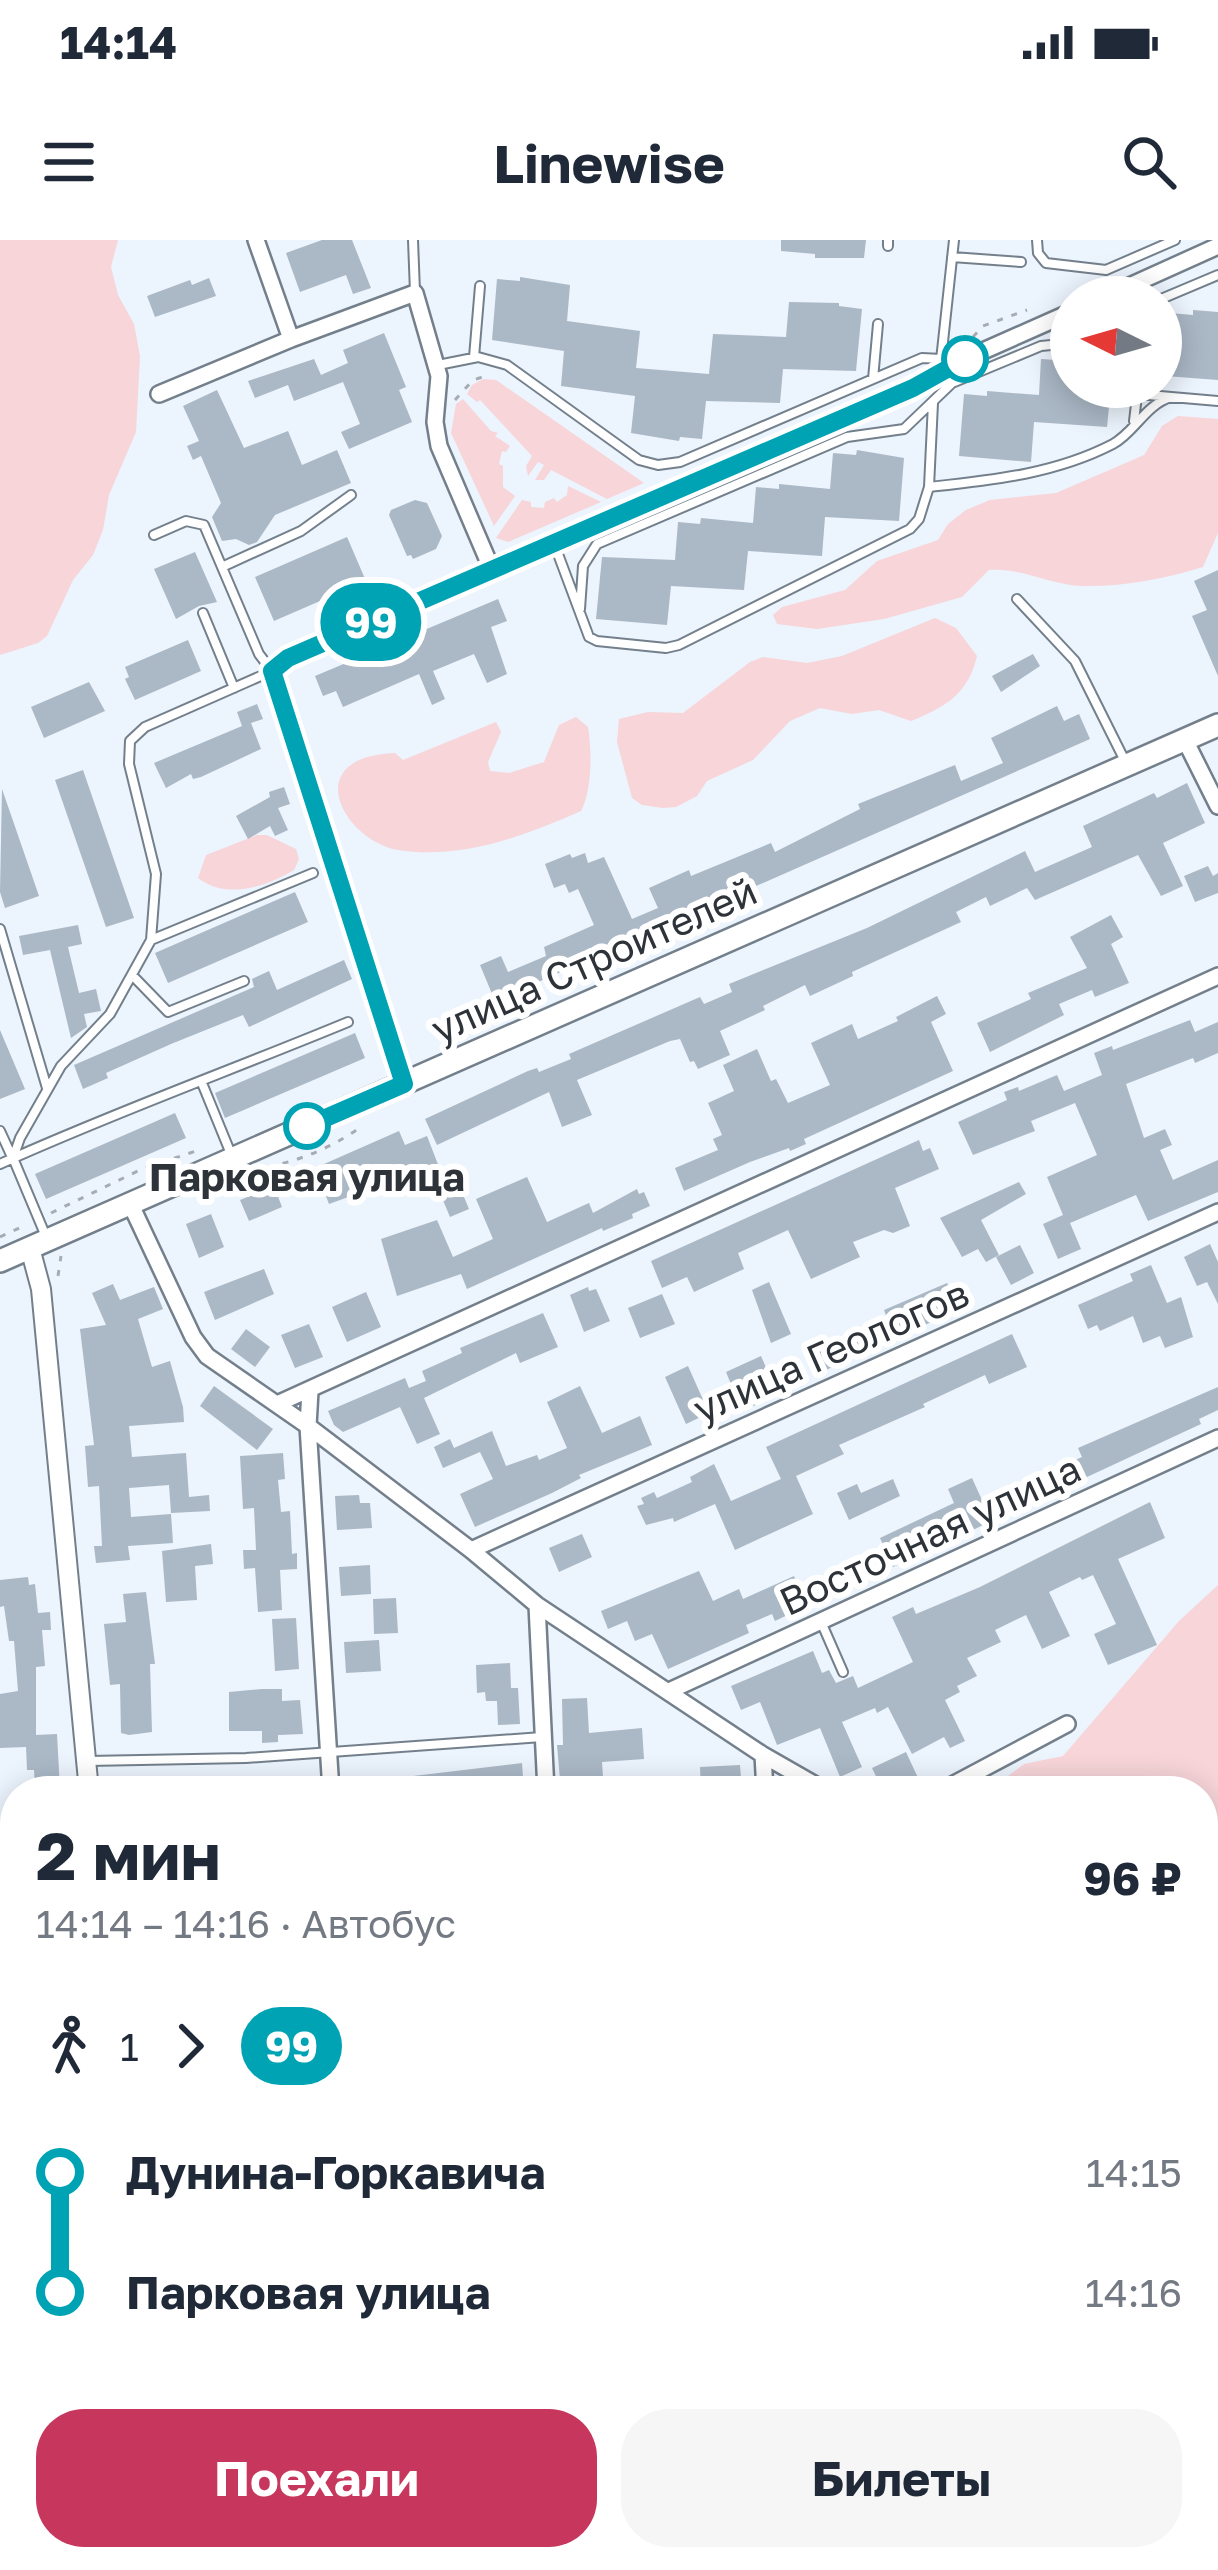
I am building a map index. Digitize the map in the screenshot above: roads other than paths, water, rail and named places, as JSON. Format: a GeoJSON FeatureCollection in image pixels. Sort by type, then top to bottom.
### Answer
{"type":"FeatureCollection","features":[{"type":"Feature","properties":{"kind":"main road","name":"улица Строителей"},"geometry":{"type":"LineString","coordinates":[[0,1261],[39,1236],[130,1203],[229,1148],[404,1084],[1218,725]]}},
{"type":"Feature","properties":{"kind":"street"},"geometry":{"type":"LineString","coordinates":[[256,240],[291,339]]}},
{"type":"Feature","properties":{"kind":"street"},"geometry":{"type":"LineString","coordinates":[[1152,276],[1218,246]]}},
{"type":"Feature","properties":{"kind":"street"},"geometry":{"type":"LineString","coordinates":[[159,394],[415,293],[440,387],[435,422],[439,446],[492,570]]}},
{"type":"Feature","properties":{"kind":"street"},"geometry":{"type":"LineString","coordinates":[[404,1084],[272,671],[288,658],[892,398],[940,366],[1050,321]]}},
{"type":"Feature","properties":{"kind":"street"},"geometry":{"type":"LineString","coordinates":[[1185,740],[1218,806]]}},
{"type":"Feature","properties":{"kind":"street"},"geometry":{"type":"LineString","coordinates":[[278,1404],[1218,976]]}},
{"type":"Feature","properties":{"kind":"street"},"geometry":{"type":"LineString","coordinates":[[130,1203],[198,1347],[471,1550],[537,1605],[800,1776]]}},
{"type":"Feature","properties":{"kind":"street","name":"улица Геологов"},"geometry":{"type":"LineString","coordinates":[[471,1550],[1218,1212]]}},
{"type":"Feature","properties":{"kind":"street"},"geometry":{"type":"LineString","coordinates":[[39,1236],[87,1776]]}},
{"type":"Feature","properties":{"kind":"street"},"geometry":{"type":"LineString","coordinates":[[310,1391],[308,1426],[330,1776]]}},
{"type":"Feature","properties":{"kind":"street","name":"Восточная улица"},"geometry":{"type":"LineString","coordinates":[[669,1691],[1218,1438]]}},
{"type":"Feature","properties":{"kind":"street"},"geometry":{"type":"LineString","coordinates":[[537,1605],[544,1776]]}},
{"type":"Feature","properties":{"kind":"street"},"geometry":{"type":"LineString","coordinates":[[969,1776],[1067,1724]]}},
{"type":"Feature","properties":{"kind":"street"},"geometry":{"type":"LineString","coordinates":[[763,1754],[764,1776]]}},
{"type":"Feature","properties":{"kind":"lane"},"geometry":{"type":"LineString","coordinates":[[413,240],[415,293]]}},
{"type":"Feature","properties":{"kind":"lane"},"geometry":{"type":"LineString","coordinates":[[436,366],[474,357],[506,365],[639,460],[658,465],[680,462],[922,358],[940,366],[954,240]]}},
{"type":"Feature","properties":{"kind":"lane"},"geometry":{"type":"LineString","coordinates":[[1036,240],[1038,254],[1050,264],[1106,270],[1175,240]]}},
{"type":"Feature","properties":{"kind":"lane"},"geometry":{"type":"LineString","coordinates":[[952,257],[1022,262]]}},
{"type":"Feature","properties":{"kind":"lane"},"geometry":{"type":"LineString","coordinates":[[1182,290],[1218,275]]}},
{"type":"Feature","properties":{"kind":"lane"},"geometry":{"type":"LineString","coordinates":[[474,357],[480,286]]}},
{"type":"Feature","properties":{"kind":"lane"},"geometry":{"type":"LineString","coordinates":[[873,379],[878,324]]}},
{"type":"Feature","properties":{"kind":"lane"},"geometry":{"type":"LineString","coordinates":[[580,616],[583,566],[598,544],[847,437],[904,428],[952,383],[1050,345]]}},
{"type":"Feature","properties":{"kind":"lane"},"geometry":{"type":"LineString","coordinates":[[1182,398],[1218,401]]}},
{"type":"Feature","properties":{"kind":"lane"},"geometry":{"type":"LineString","coordinates":[[554,543],[589,637],[666,648],[679,645],[910,530],[919,520],[929,488],[933,402]]}},
{"type":"Feature","properties":{"kind":"lane"},"geometry":{"type":"LineString","coordinates":[[1134,425],[1136,408]]}},
{"type":"Feature","properties":{"kind":"lane"},"geometry":{"type":"LineString","coordinates":[[929,488],[1025,477],[1111,445],[1150,408]]}},
{"type":"Feature","properties":{"kind":"lane"},"geometry":{"type":"LineString","coordinates":[[224,566],[302,531],[351,495]]}},
{"type":"Feature","properties":{"kind":"lane"},"geometry":{"type":"LineString","coordinates":[[13,1158],[47,1088],[110,1013],[151,940],[156,874],[129,764],[130,741],[145,727],[272,671],[259,653],[224,566],[199,522],[186,520],[154,535]]}},
{"type":"Feature","properties":{"kind":"lane"},"geometry":{"type":"LineString","coordinates":[[565,574],[583,566]]}},
{"type":"Feature","properties":{"kind":"lane"},"geometry":{"type":"LineString","coordinates":[[1017,599],[1067,648],[1127,765]]}},
{"type":"Feature","properties":{"kind":"lane"},"geometry":{"type":"LineString","coordinates":[[203,614],[234,688]]}},
{"type":"Feature","properties":{"kind":"lane"},"geometry":{"type":"LineString","coordinates":[[151,940],[313,873]]}},
{"type":"Feature","properties":{"kind":"lane"},"geometry":{"type":"LineString","coordinates":[[0,929],[47,1088]]}},
{"type":"Feature","properties":{"kind":"lane"},"geometry":{"type":"LineString","coordinates":[[0,972],[11,968]]}},
{"type":"Feature","properties":{"kind":"lane"},"geometry":{"type":"LineString","coordinates":[[131,975],[168,1012],[244,981]]}},
{"type":"Feature","properties":{"kind":"lane"},"geometry":{"type":"LineString","coordinates":[[0,1164],[160,1094],[202,1083],[347,1022]]}},
{"type":"Feature","properties":{"kind":"lane"},"geometry":{"type":"LineString","coordinates":[[202,1083],[229,1148]]}},
{"type":"Feature","properties":{"kind":"lane"},"geometry":{"type":"LineString","coordinates":[[0,1131],[39,1236]]}},
{"type":"Feature","properties":{"kind":"lane"},"geometry":{"type":"LineString","coordinates":[[821,1621],[843,1672]]}},
{"type":"Feature","properties":{"kind":"lane"},"geometry":{"type":"LineString","coordinates":[[86,1761],[246,1757],[542,1737]]}},
{"type":"Feature","properties":{"kind":"place","name":"Парковая улица"},"geometry":{"type":"Point","coordinates":[307,1126]}}]}
